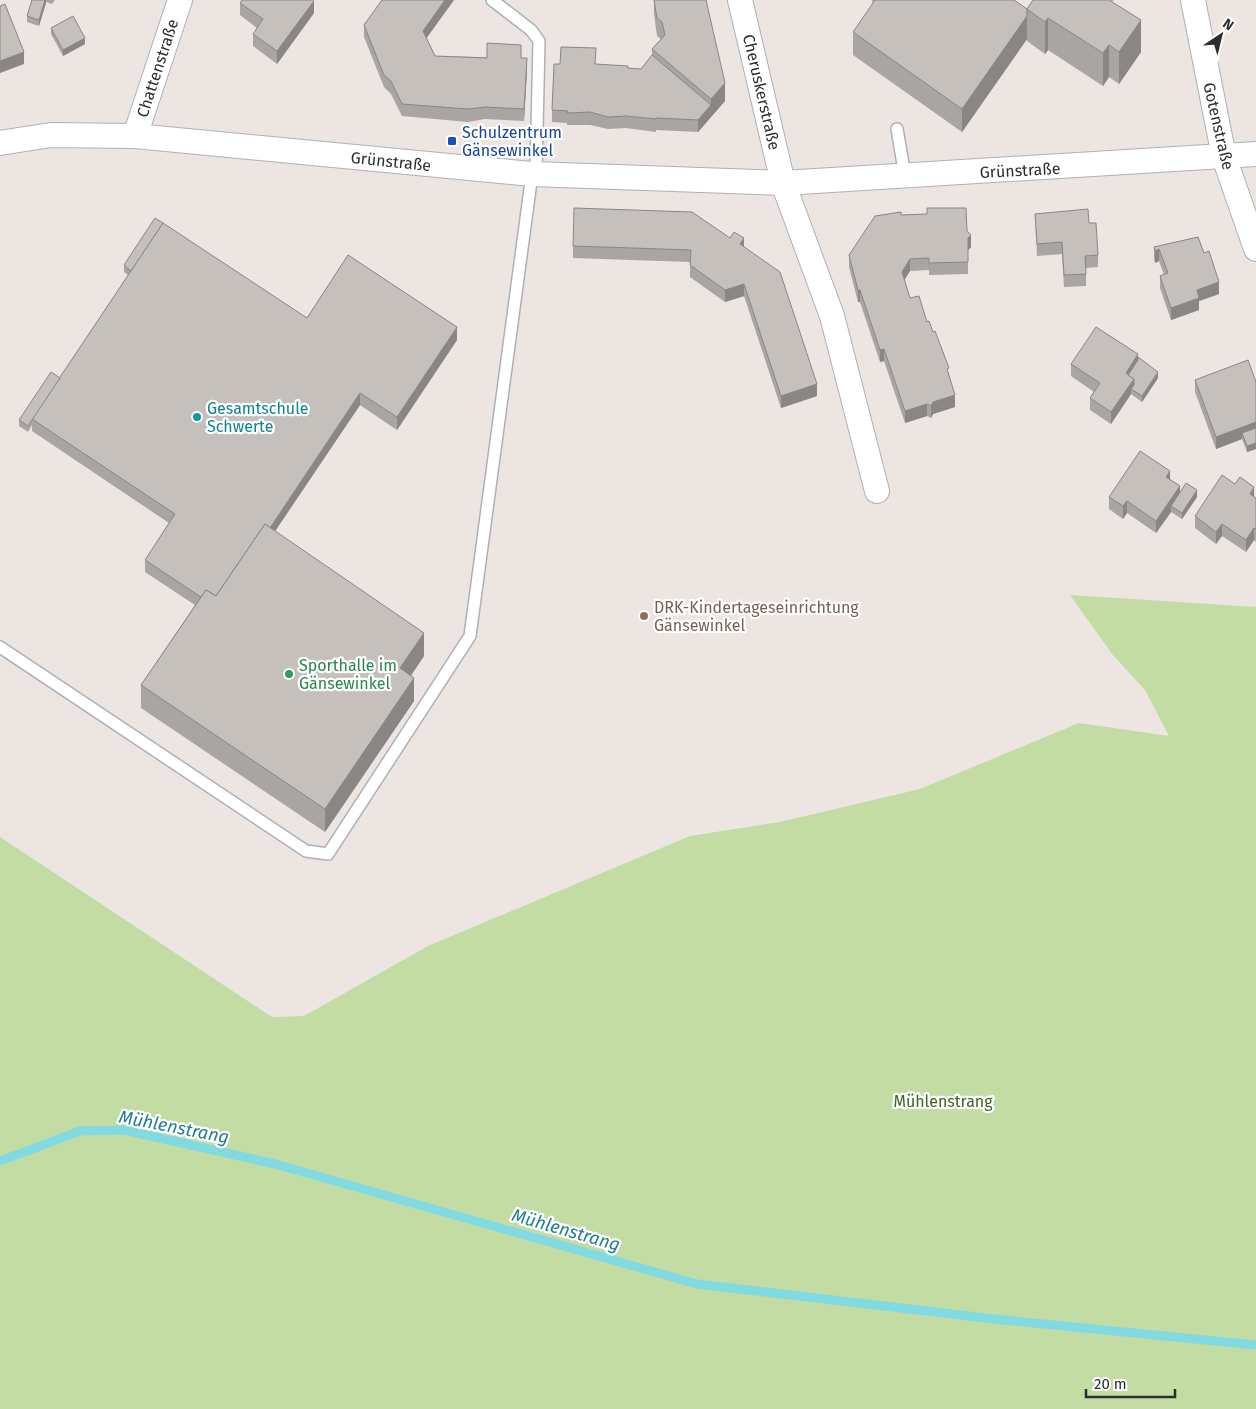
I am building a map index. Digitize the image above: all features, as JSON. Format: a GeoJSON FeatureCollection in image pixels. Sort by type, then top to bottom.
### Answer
{"type":"FeatureCollection","features":[{"type":"Feature","properties":{"kind":"street","name":"Chattenstraße"},"geometry":{"type":"LineString","coordinates":[[135,136],[180,0]]}},
{"type":"Feature","properties":{"kind":"street","name":"Cheruskerstraße"},"geometry":{"type":"LineString","coordinates":[[740,0],[783,183]]}},
{"type":"Feature","properties":{"kind":"street","name":"Gotenstraße"},"geometry":{"type":"LineString","coordinates":[[1193,0],[1224,157],[1256,249]]}},
{"type":"Feature","properties":{"kind":"street","name":"Grünstraße"},"geometry":{"type":"LineString","coordinates":[[0,143],[50,135],[135,136],[534,174],[783,183],[1256,154]]}},
{"type":"Feature","properties":{"kind":"street"},"geometry":{"type":"LineString","coordinates":[[783,183],[832,316],[877,491]]}},
{"type":"Feature","properties":{"kind":"lane"},"geometry":{"type":"LineString","coordinates":[[0,647],[306,851],[328,854],[470,636],[534,174],[540,41],[531,30],[492,0]]}},
{"type":"Feature","properties":{"kind":"lane"},"geometry":{"type":"LineString","coordinates":[[897,129],[905,176]]}},
{"type":"Feature","properties":{"kind":"green space","name":"Mühlenstrang"},"geometry":{"type":"Polygon","coordinates":[[[1070,595],[1256,607],[1256,1409],[0,1409],[0,837],[272,1017],[304,1016],[428,946],[690,836],[780,822],[920,789],[1079,723],[1169,736],[1145,690],[1112,654],[1070,595]]]}},
{"type":"Feature","properties":{"kind":"building"},"geometry":{"type":"Polygon","coordinates":[[[32,0],[45,0],[39,20],[27,16],[32,0]]]}},
{"type":"Feature","properties":{"kind":"building"},"geometry":{"type":"Polygon","coordinates":[[[242,0],[314,1],[277,51],[253,34],[263,19],[240,3],[242,0]]]}},
{"type":"Feature","properties":{"kind":"building"},"geometry":{"type":"Polygon","coordinates":[[[382,0],[445,0],[423,31],[435,56],[487,58],[487,43],[521,45],[521,58],[527,58],[524,109],[485,107],[468,109],[402,104],[391,81],[384,75],[364,25],[382,0]]]}},
{"type":"Feature","properties":{"kind":"building"},"geometry":{"type":"Polygon","coordinates":[[[654,0],[706,0],[725,83],[711,99],[652,49],[665,35],[662,22],[657,18],[654,0]]]}},
{"type":"Feature","properties":{"kind":"building"},"geometry":{"type":"Polygon","coordinates":[[[875,0],[1014,0],[1027,9],[1027,16],[962,109],[853,32],[875,0]]]}},
{"type":"Feature","properties":{"kind":"building"},"geometry":{"type":"Polygon","coordinates":[[[1033,0],[1109,0],[1141,20],[1119,52],[1109,45],[1103,53],[1048,18],[1045,22],[1027,9],[1033,0]]]}},
{"type":"Feature","properties":{"kind":"building"},"geometry":{"type":"Polygon","coordinates":[[[5,4],[24,52],[0,61],[0,6],[5,4]]]}},
{"type":"Feature","properties":{"kind":"building"},"geometry":{"type":"Polygon","coordinates":[[[73,16],[85,38],[63,50],[51,28],[73,16]]]}},
{"type":"Feature","properties":{"kind":"building"},"geometry":{"type":"Polygon","coordinates":[[[561,47],[596,48],[595,64],[628,66],[628,68],[641,69],[652,55],[711,105],[698,120],[626,116],[608,117],[590,112],[567,113],[568,111],[552,110],[554,64],[560,64],[561,47]]]}},
{"type":"Feature","properties":{"kind":"building"},"geometry":{"type":"Polygon","coordinates":[[[574,208],[692,212],[730,238],[734,232],[744,238],[740,244],[780,272],[817,384],[781,396],[744,284],[725,290],[690,265],[691,250],[573,246],[574,208]]]}},
{"type":"Feature","properties":{"kind":"building"},"geometry":{"type":"Polygon","coordinates":[[[927,208],[966,208],[967,231],[971,235],[968,238],[968,262],[929,263],[929,258],[910,259],[902,272],[910,298],[919,296],[927,322],[929,321],[933,332],[935,331],[949,368],[947,369],[955,395],[933,402],[931,406],[927,404],[905,411],[884,349],[880,350],[860,290],[858,290],[849,255],[875,216],[901,212],[901,215],[927,214],[927,208]]]}},
{"type":"Feature","properties":{"kind":"building"},"geometry":{"type":"Polygon","coordinates":[[[1088,209],[1089,223],[1096,223],[1098,255],[1085,256],[1086,274],[1064,275],[1062,242],[1037,244],[1035,214],[1088,209]]]}},
{"type":"Feature","properties":{"kind":"building"},"geometry":{"type":"Polygon","coordinates":[[[155,218],[163,223],[131,271],[124,265],[155,218]]]}},
{"type":"Feature","properties":{"kind":"building","name":"Gesamtschule Schwerte"},"geometry":{"type":"Polygon","coordinates":[[[163,223],[307,318],[348,255],[457,327],[397,417],[360,393],[270,528],[265,524],[216,596],[206,590],[201,597],[145,560],[175,514],[32,419],[163,223]]]}},
{"type":"Feature","properties":{"kind":"building"},"geometry":{"type":"Polygon","coordinates":[[[1198,237],[1204,253],[1209,251],[1219,282],[1197,290],[1199,298],[1171,308],[1160,276],[1168,273],[1159,249],[1155,251],[1154,247],[1198,237]]]}},
{"type":"Feature","properties":{"kind":"building"},"geometry":{"type":"Polygon","coordinates":[[[1096,327],[1138,354],[1126,373],[1134,379],[1111,412],[1090,398],[1100,383],[1071,364],[1096,327]]]}},
{"type":"Feature","properties":{"kind":"building"},"geometry":{"type":"Polygon","coordinates":[[[1138,357],[1158,372],[1142,396],[1131,389],[1134,385],[1134,379],[1128,375],[1138,357]]]}},
{"type":"Feature","properties":{"kind":"building"},"geometry":{"type":"Polygon","coordinates":[[[1248,360],[1256,382],[1256,422],[1216,437],[1195,380],[1248,360]]]}},
{"type":"Feature","properties":{"kind":"building"},"geometry":{"type":"Polygon","coordinates":[[[51,372],[60,378],[28,426],[19,420],[51,372]]]}},
{"type":"Feature","properties":{"kind":"building"},"geometry":{"type":"Polygon","coordinates":[[[1256,428],[1256,443],[1247,446],[1242,433],[1256,428]]]}},
{"type":"Feature","properties":{"kind":"building"},"geometry":{"type":"Polygon","coordinates":[[[1140,451],[1170,471],[1166,477],[1180,486],[1156,521],[1127,501],[1123,506],[1109,497],[1140,451]]]}},
{"type":"Feature","properties":{"kind":"building"},"geometry":{"type":"Polygon","coordinates":[[[1222,475],[1235,484],[1240,477],[1254,487],[1250,494],[1256,498],[1256,530],[1254,528],[1246,540],[1222,524],[1216,532],[1195,516],[1222,475]]]}},
{"type":"Feature","properties":{"kind":"building"},"geometry":{"type":"Polygon","coordinates":[[[1186,483],[1197,490],[1182,513],[1171,506],[1186,483]]]}},
{"type":"Feature","properties":{"kind":"building","name":"Sporthalle im Gänsewinkel"},"geometry":{"type":"Polygon","coordinates":[[[265,524],[424,633],[400,668],[414,678],[325,809],[141,685],[206,590],[216,596],[265,524]]]}},
{"type":"Feature","properties":{"kind":"waterway","name":"Mühlenstrang"},"geometry":{"type":"LineString","coordinates":[[0,1161],[80,1131],[124,1130],[275,1164],[697,1284],[1003,1320],[1256,1345]]}},
{"type":"Feature","properties":{"kind":"place","name":"Schulzentrum Gänsewinkel"},"geometry":{"type":"Point","coordinates":[452,141]}},
{"type":"Feature","properties":{"kind":"place","name":"Gesamtschule Schwerte"},"geometry":{"type":"Point","coordinates":[197,417]}},
{"type":"Feature","properties":{"kind":"place","name":"DRK-Kindertageseinrichtung Gänsewinkel"},"geometry":{"type":"Point","coordinates":[644,616]}},
{"type":"Feature","properties":{"kind":"place","name":"Sporthalle im Gänsewinkel"},"geometry":{"type":"Point","coordinates":[289,674]}}]}
